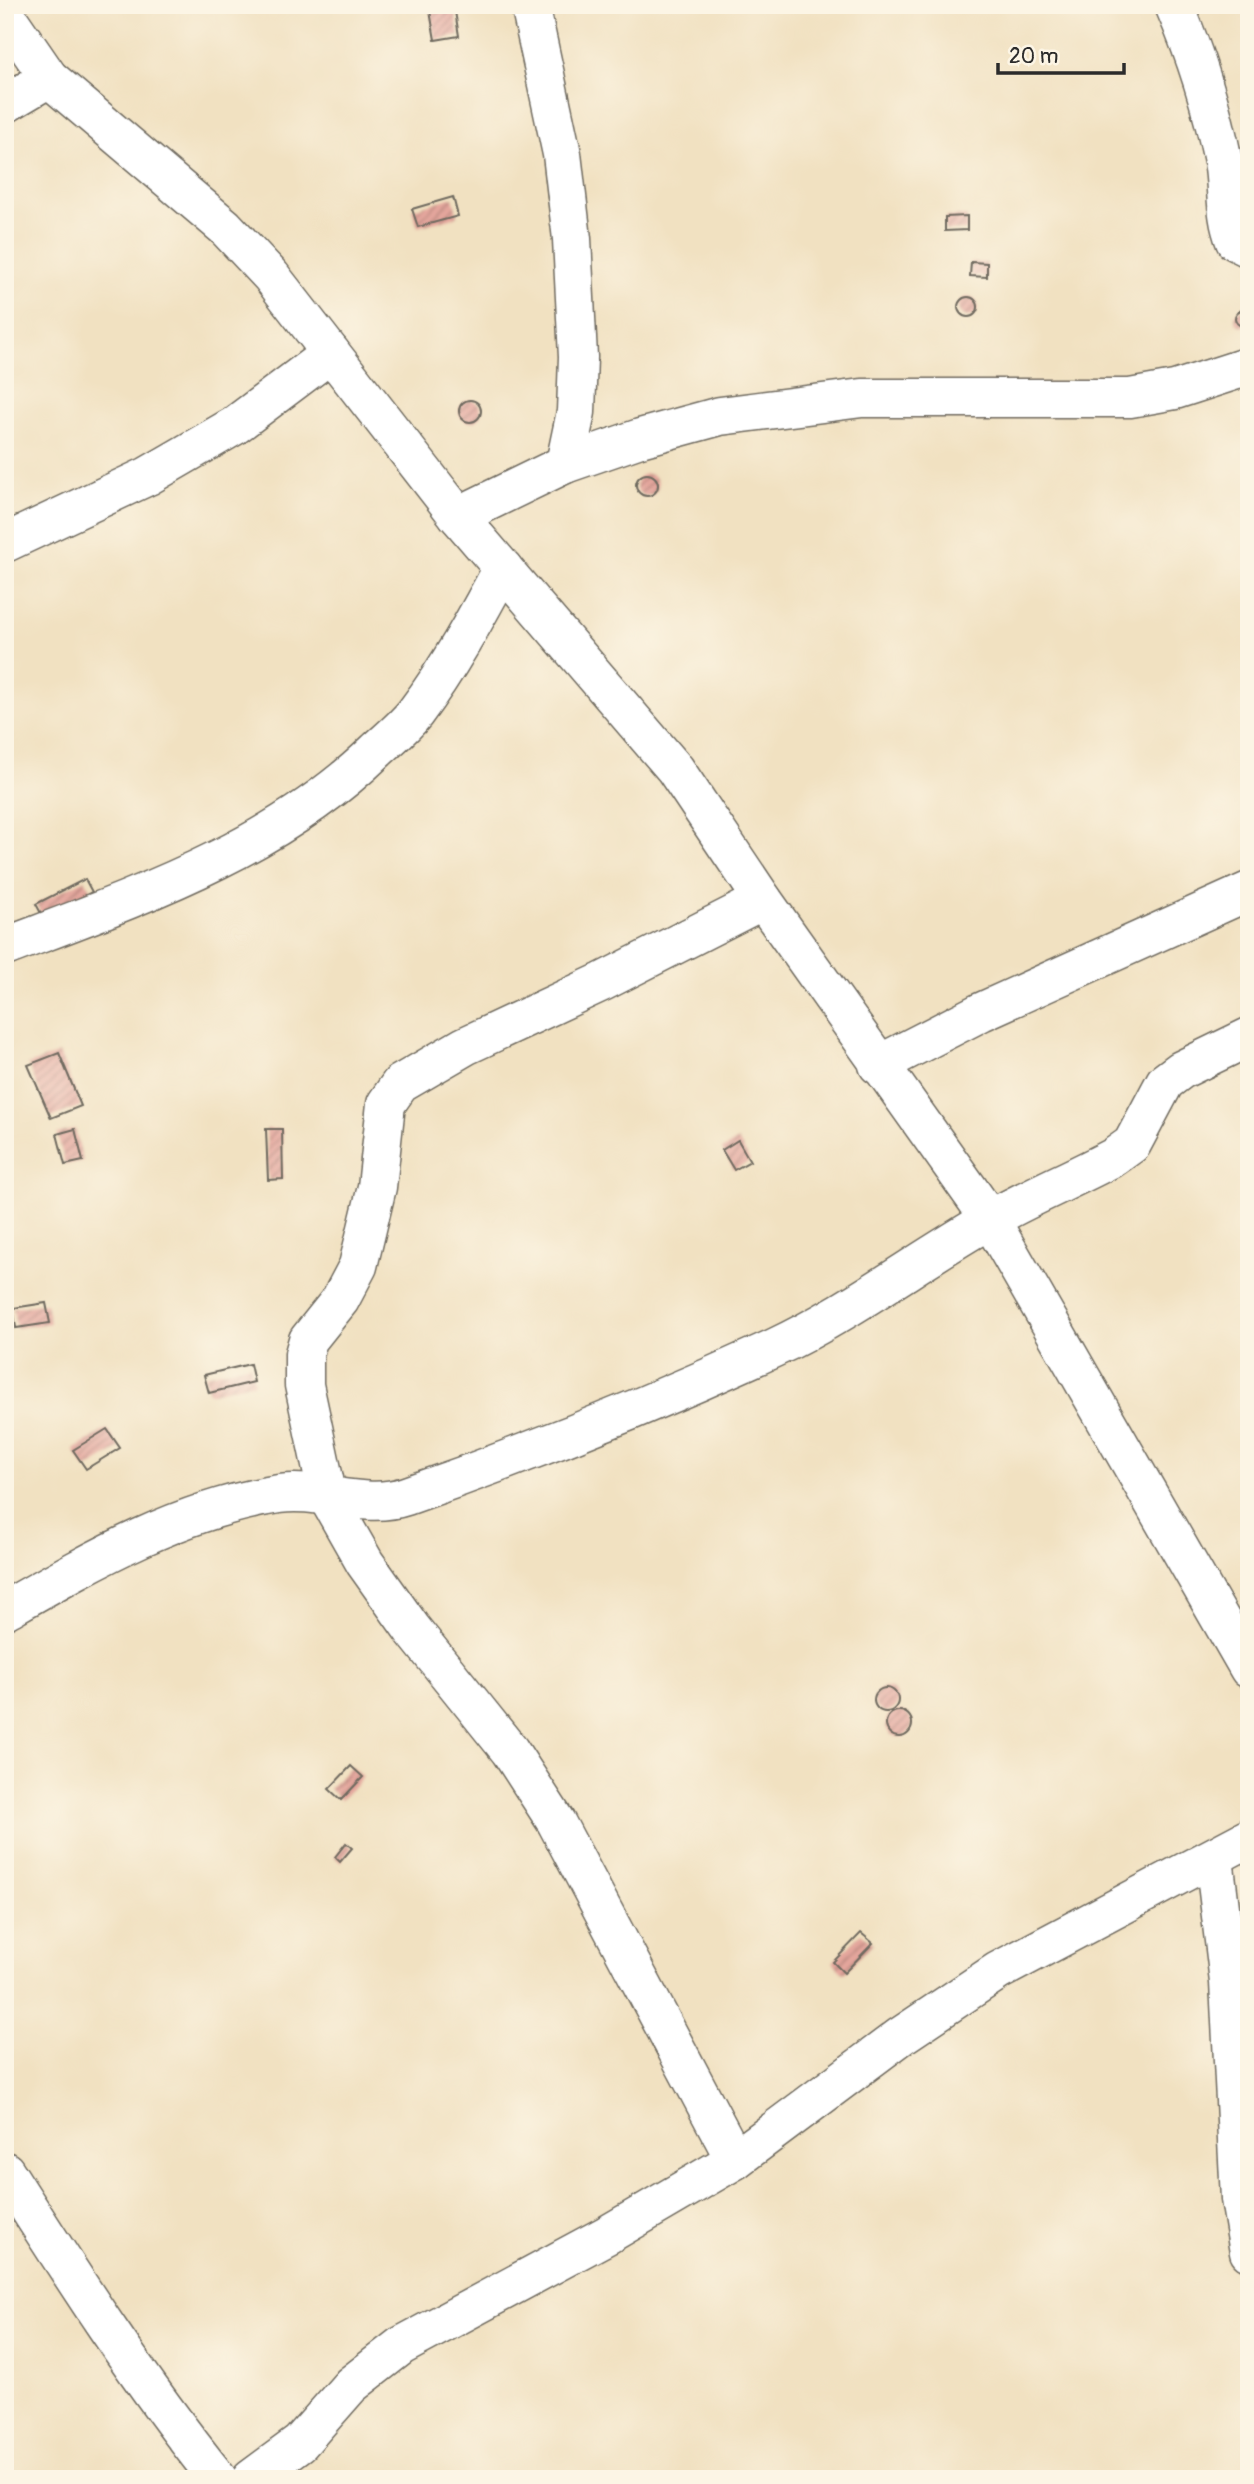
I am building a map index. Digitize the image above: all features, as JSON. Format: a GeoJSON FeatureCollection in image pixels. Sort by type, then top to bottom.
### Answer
{"type":"FeatureCollection","features":[{"type":"Feature","properties":{"kind":"street"},"geometry":{"type":"LineString","coordinates":[[530,5],[562,154],[572,240],[578,357],[576,412],[565,464]]}},
{"type":"Feature","properties":{"kind":"street"},"geometry":{"type":"LineString","coordinates":[[1174,5],[1214,116],[1225,173],[1227,219],[1235,241],[1249,248]]}},
{"type":"Feature","properties":{"kind":"street"},"geometry":{"type":"LineString","coordinates":[[17,17],[50,78],[225,227],[271,276],[458,516],[675,769],[878,1065],[990,1219],[1249,1669]]}},
{"type":"Feature","properties":{"kind":"street"},"geometry":{"type":"LineString","coordinates":[[5,104],[50,78]]}},
{"type":"Feature","properties":{"kind":"street"},"geometry":{"type":"LineString","coordinates":[[5,543],[170,463],[234,426],[331,353]]}},
{"type":"Feature","properties":{"kind":"street"},"geometry":{"type":"LineString","coordinates":[[458,516],[565,464],[640,438],[720,415],[862,398],[1130,398],[1175,390],[1249,366]]}},
{"type":"Feature","properties":{"kind":"street"},"geometry":{"type":"LineString","coordinates":[[5,947],[167,885],[277,828],[352,776],[414,715],[462,643],[503,568]]}},
{"type":"Feature","properties":{"kind":"street"},"geometry":{"type":"LineString","coordinates":[[878,1065],[981,1012],[1249,891]]}},
{"type":"Feature","properties":{"kind":"street"},"geometry":{"type":"LineString","coordinates":[[735,2160],[556,1822],[510,1751],[412,1629],[365,1563],[328,1498],[304,1385],[304,1354],[308,1339],[352,1283],[372,1214],[386,1104],[400,1084],[465,1046],[603,982],[763,900]]}},
{"type":"Feature","properties":{"kind":"street"},"geometry":{"type":"LineString","coordinates":[[5,1610],[144,1536],[205,1510],[282,1494],[356,1501],[401,1498],[577,1432],[776,1347],[891,1281],[990,1219],[1114,1157],[1132,1144],[1165,1082],[1181,1070],[1249,1038]]}},
{"type":"Feature","properties":{"kind":"street"},"geometry":{"type":"LineString","coordinates":[[251,2479],[300,2443],[351,2385],[401,2346],[607,2235],[735,2160],[901,2036],[998,1971],[1249,1838]]}},
{"type":"Feature","properties":{"kind":"street"},"geometry":{"type":"LineString","coordinates":[[1214,1858],[1229,1982],[1240,2199],[1249,2252]]}},
{"type":"Feature","properties":{"kind":"street"},"geometry":{"type":"LineString","coordinates":[[5,2171],[101,2321],[179,2431],[218,2479]]}},
{"type":"Feature","properties":{"kind":"building"},"geometry":{"type":"Polygon","coordinates":[[[429,5],[454,5],[459,36],[435,40],[429,5]]]}},
{"type":"Feature","properties":{"kind":"building"},"geometry":{"type":"Polygon","coordinates":[[[453,197],[458,216],[418,227],[412,209],[453,197]]]}},
{"type":"Feature","properties":{"kind":"building"},"geometry":{"type":"Polygon","coordinates":[[[967,216],[967,230],[945,231],[945,217],[967,216]]]}},
{"type":"Feature","properties":{"kind":"building"},"geometry":{"type":"Polygon","coordinates":[[[971,262],[987,263],[987,277],[970,276],[971,262]]]}},
{"type":"Feature","properties":{"kind":"building"},"geometry":{"type":"Polygon","coordinates":[[[968,297],[975,300],[978,307],[975,314],[968,317],[961,314],[958,307],[961,300],[968,297]]]}},
{"type":"Feature","properties":{"kind":"building"},"geometry":{"type":"Polygon","coordinates":[[[1243,310],[1251,318],[1243,326],[1235,318],[1243,310]]]}},
{"type":"Feature","properties":{"kind":"building"},"geometry":{"type":"Polygon","coordinates":[[[470,400],[478,403],[481,411],[478,419],[470,422],[462,419],[459,411],[462,403],[470,400]]]}},
{"type":"Feature","properties":{"kind":"building"},"geometry":{"type":"Polygon","coordinates":[[[647,474],[655,477],[658,485],[655,493],[647,496],[639,493],[636,485],[639,477],[647,474]]]}},
{"type":"Feature","properties":{"kind":"building"},"geometry":{"type":"Polygon","coordinates":[[[85,879],[92,892],[43,917],[36,904],[85,879]]]}},
{"type":"Feature","properties":{"kind":"building"},"geometry":{"type":"Polygon","coordinates":[[[59,1053],[81,1106],[51,1118],[28,1065],[59,1053]]]}},
{"type":"Feature","properties":{"kind":"building"},"geometry":{"type":"Polygon","coordinates":[[[75,1129],[83,1161],[65,1165],[57,1134],[75,1129]]]}},
{"type":"Feature","properties":{"kind":"building"},"geometry":{"type":"Polygon","coordinates":[[[266,1129],[282,1129],[283,1179],[268,1180],[266,1129]]]}},
{"type":"Feature","properties":{"kind":"building"},"geometry":{"type":"Polygon","coordinates":[[[738,1140],[750,1161],[734,1170],[722,1150],[738,1140]]]}},
{"type":"Feature","properties":{"kind":"building"},"geometry":{"type":"Polygon","coordinates":[[[46,1303],[50,1323],[16,1328],[13,1308],[46,1303]]]}},
{"type":"Feature","properties":{"kind":"building"},"geometry":{"type":"Polygon","coordinates":[[[250,1364],[254,1382],[209,1393],[204,1375],[250,1364]]]}},
{"type":"Feature","properties":{"kind":"building"},"geometry":{"type":"Polygon","coordinates":[[[107,1429],[120,1448],[86,1469],[73,1450],[107,1429]]]}},
{"type":"Feature","properties":{"kind":"building"},"geometry":{"type":"Polygon","coordinates":[[[886,1688],[895,1691],[898,1700],[895,1709],[886,1712],[877,1709],[874,1700],[877,1691],[886,1688]]]}},
{"type":"Feature","properties":{"kind":"building"},"geometry":{"type":"Polygon","coordinates":[[[899,1711],[908,1715],[912,1724],[908,1733],[899,1737],[890,1733],[886,1724],[890,1715],[899,1711]]]}},
{"type":"Feature","properties":{"kind":"building"},"geometry":{"type":"Polygon","coordinates":[[[351,1766],[363,1777],[341,1800],[329,1789],[351,1766]]]}},
{"type":"Feature","properties":{"kind":"building"},"geometry":{"type":"Polygon","coordinates":[[[346,1843],[352,1848],[340,1862],[335,1857],[346,1843]]]}},
{"type":"Feature","properties":{"kind":"building"},"geometry":{"type":"Polygon","coordinates":[[[861,1933],[873,1943],[844,1973],[833,1962],[861,1933]]]}}]}
